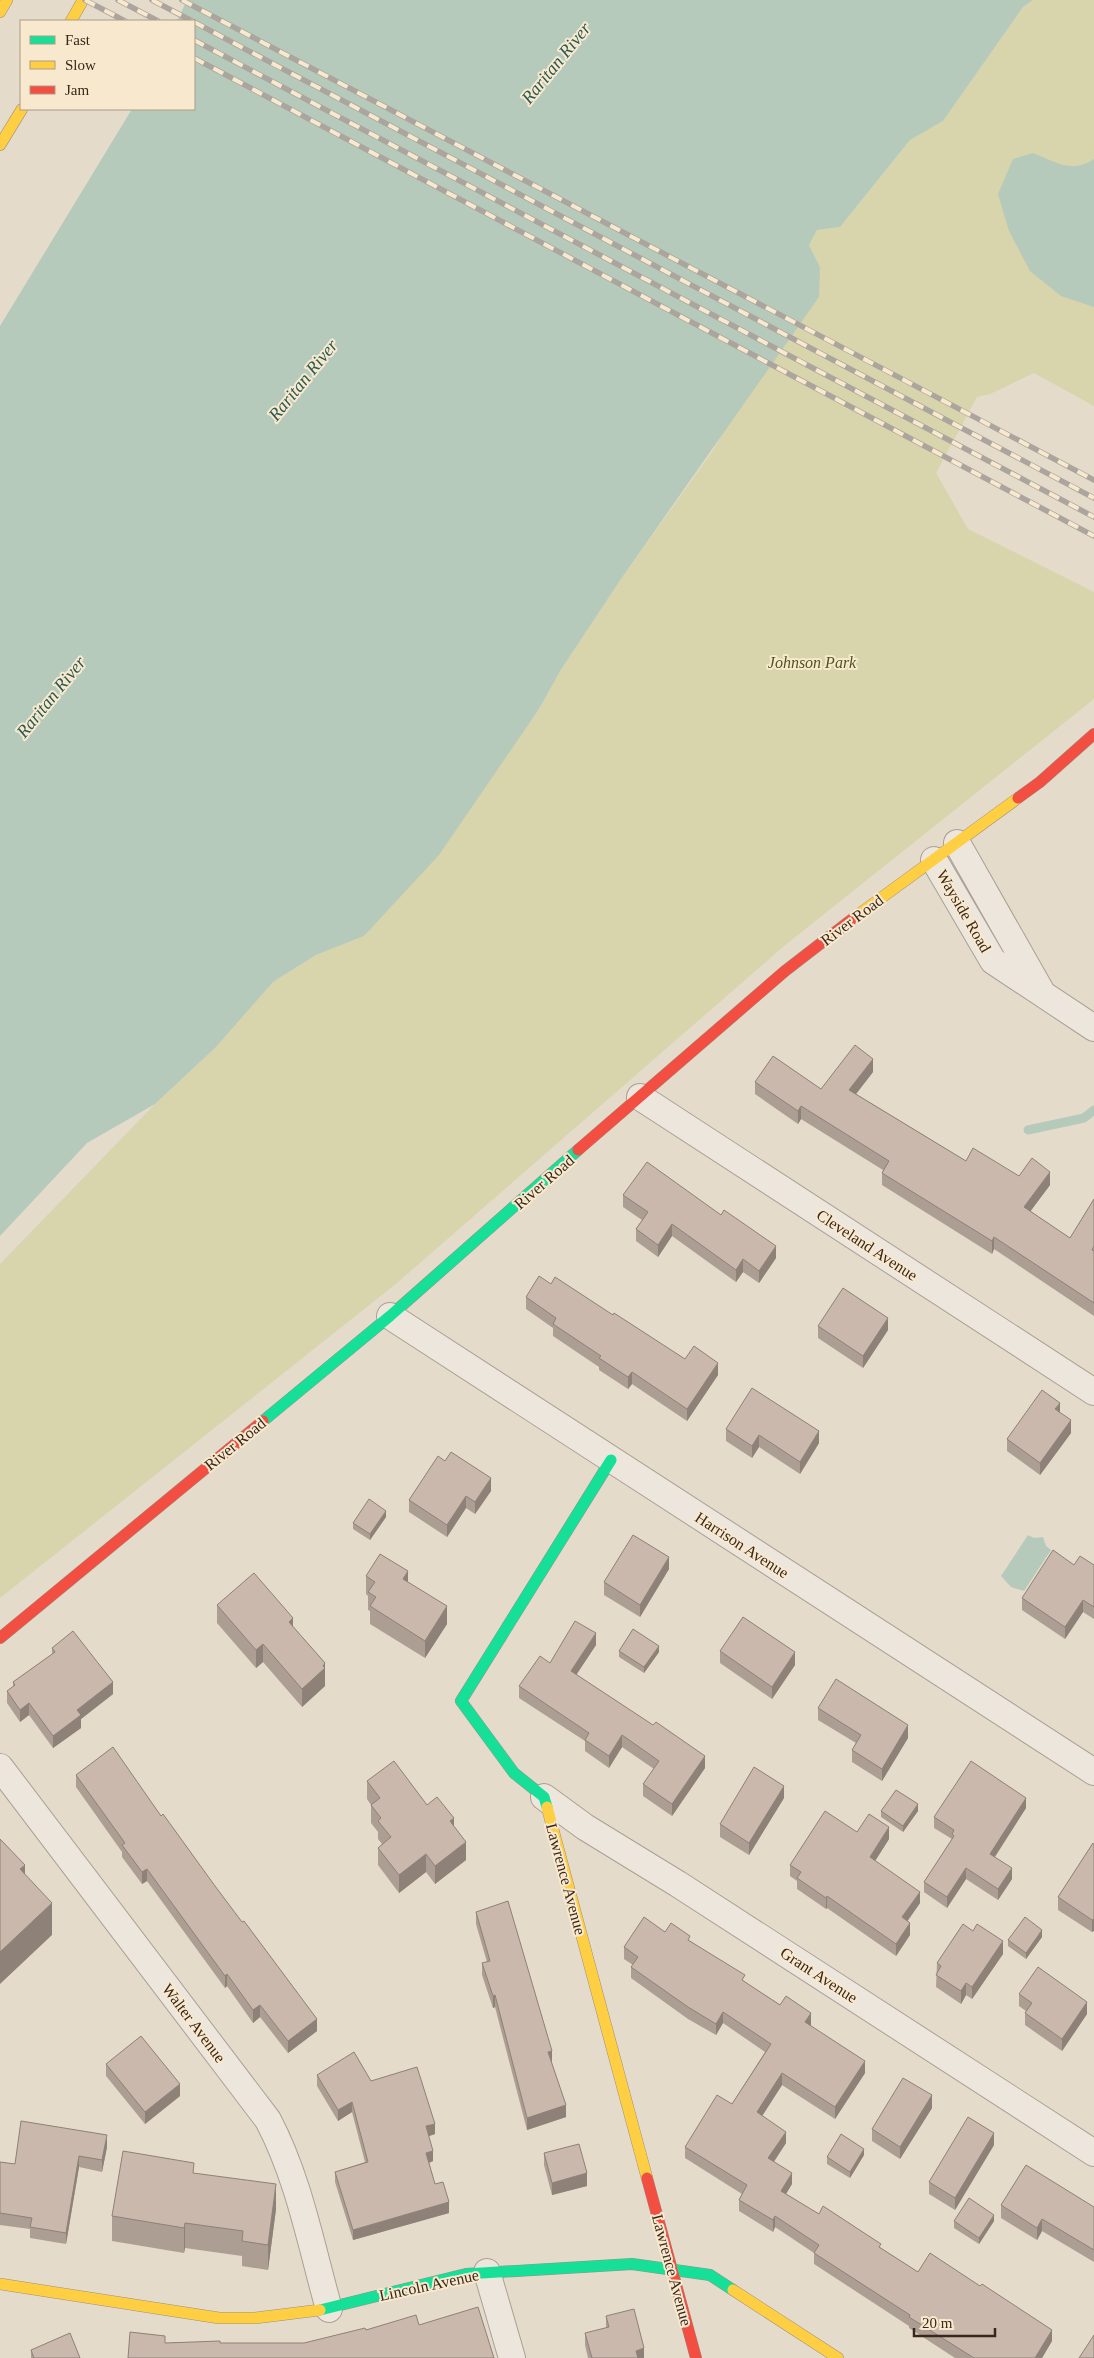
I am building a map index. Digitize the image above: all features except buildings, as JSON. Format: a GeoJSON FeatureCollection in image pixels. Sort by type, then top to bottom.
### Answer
{"type":"FeatureCollection","features":[{"type":"Feature","properties":{"kind":"main road"},"geometry":{"type":"LineString","coordinates":[[0,12],[7,0]]}},
{"type":"Feature","properties":{"kind":"main road"},"geometry":{"type":"LineString","coordinates":[[73,20],[83,0]]}},
{"type":"Feature","properties":{"kind":"main road"},"geometry":{"type":"LineString","coordinates":[[0,145],[21,110]]}},
{"type":"Feature","properties":{"kind":"main road","name":"River Road"},"geometry":{"type":"LineString","coordinates":[[0,1638],[390,1316],[785,971],[878,900],[1040,782],[1094,734]]}},
{"type":"Feature","properties":{"kind":"main road"},"geometry":{"type":"LineString","coordinates":[[544,1797],[514,1773],[461,1701],[611,1460]]}},
{"type":"Feature","properties":{"kind":"main road","name":"Lawrence Avenue"},"geometry":{"type":"LineString","coordinates":[[544,1797],[696,2358]]}},
{"type":"Feature","properties":{"kind":"main road","name":"Lincoln Avenue"},"geometry":{"type":"LineString","coordinates":[[0,2284],[219,2318],[255,2318],[328,2309],[444,2278],[487,2272],[632,2264],[710,2275],[838,2358]]}},
{"type":"Feature","properties":{"kind":"street","name":"Wayside Road"},"geometry":{"type":"LineString","coordinates":[[957,843],[1044,996]]}},
{"type":"Feature","properties":{"kind":"street","name":"Wayside Road"},"geometry":{"type":"LineString","coordinates":[[934,860],[993,961],[1094,1028]]}},
{"type":"Feature","properties":{"kind":"street","name":"Cleveland Avenue"},"geometry":{"type":"LineString","coordinates":[[640,1097],[1094,1392]]}},
{"type":"Feature","properties":{"kind":"street","name":"Harrison Avenue"},"geometry":{"type":"LineString","coordinates":[[390,1316],[1094,1772]]}},
{"type":"Feature","properties":{"kind":"street","name":"Walter Avenue"},"geometry":{"type":"LineString","coordinates":[[0,1767],[268,2120],[283,2149],[294,2180],[328,2309]]}},
{"type":"Feature","properties":{"kind":"street","name":"Grant Avenue"},"geometry":{"type":"LineString","coordinates":[[544,1797],[585,1827],[678,1884],[1094,2153]]}},
{"type":"Feature","properties":{"kind":"street"},"geometry":{"type":"LineString","coordinates":[[487,2272],[512,2358]]}},
{"type":"Feature","properties":{"kind":"green space","name":"Johnson Park"},"geometry":{"type":"Polygon","coordinates":[[[1033,0],[1094,0],[1094,406],[1034,373],[990,394],[977,397],[936,473],[968,529],[1094,592],[1094,699],[784,946],[397,1283],[0,1598],[0,1264],[155,1104],[216,1047],[273,982],[316,955],[364,936],[539,709],[562,668],[621,579],[712,452],[820,267],[809,245],[817,230],[840,227],[910,140],[943,121],[1023,7],[1033,0]]]}},
{"type":"Feature","properties":{"kind":"water","name":"Raritan River"},"geometry":{"type":"Polygon","coordinates":[[[187,0],[1033,0],[1023,7],[943,121],[910,140],[840,227],[817,230],[809,245],[820,267],[819,297],[621,579],[562,668],[539,709],[439,855],[364,936],[316,955],[273,982],[216,1047],[155,1104],[87,1143],[0,1236],[0,326],[131,110],[195,110],[195,20],[177,20],[187,0]]]}},
{"type":"Feature","properties":{"kind":"water"},"geometry":{"type":"Polygon","coordinates":[[[1033,153],[1057,163],[1071,166],[1078,166],[1094,159],[1094,307],[1061,296],[1030,271],[1009,231],[998,194],[1013,159],[1033,153]]]}},
{"type":"Feature","properties":{"kind":"water"},"geometry":{"type":"Polygon","coordinates":[[[1028,1535],[1034,1538],[1043,1537],[1046,1546],[1051,1550],[1024,1591],[1011,1587],[1001,1576],[1028,1535]]]}},
{"type":"Feature","properties":{"kind":"waterway"},"geometry":{"type":"LineString","coordinates":[[1028,1130],[1084,1118],[1094,1110]]}},
{"type":"Feature","properties":{"kind":"railway"},"geometry":{"type":"LineString","coordinates":[[85,0],[123,20]]}},
{"type":"Feature","properties":{"kind":"railway"},"geometry":{"type":"LineString","coordinates":[[118,0],[156,20]]}},
{"type":"Feature","properties":{"kind":"railway"},"geometry":{"type":"LineString","coordinates":[[152,0],[190,20]]}},
{"type":"Feature","properties":{"kind":"railway"},"geometry":{"type":"LineString","coordinates":[[182,0],[1094,480]]}},
{"type":"Feature","properties":{"kind":"railway"},"geometry":{"type":"LineString","coordinates":[[195,23],[1094,498]]}},
{"type":"Feature","properties":{"kind":"railway"},"geometry":{"type":"LineString","coordinates":[[195,41],[1094,517]]}},
{"type":"Feature","properties":{"kind":"railway"},"geometry":{"type":"LineString","coordinates":[[195,59],[1094,536]]}},
{"type":"Feature","properties":{"kind":"traffic: fast"},"geometry":{"type":"LineString","coordinates":[[263,1421],[390,1316],[578,1150]]}},
{"type":"Feature","properties":{"kind":"traffic: fast"},"geometry":{"type":"LineString","coordinates":[[547,1807],[544,1797],[514,1773],[461,1701],[611,1460]]}},
{"type":"Feature","properties":{"kind":"traffic: fast"},"geometry":{"type":"LineString","coordinates":[[320,2310],[466,2274],[632,2264],[710,2275],[733,2290]]}},
{"type":"Feature","properties":{"kind":"traffic: slow"},"geometry":{"type":"LineString","coordinates":[[0,12],[7,0]]}},
{"type":"Feature","properties":{"kind":"traffic: slow"},"geometry":{"type":"LineString","coordinates":[[72,20],[83,0]]}},
{"type":"Feature","properties":{"kind":"traffic: slow"},"geometry":{"type":"LineString","coordinates":[[0,145],[21,110]]}},
{"type":"Feature","properties":{"kind":"traffic: slow"},"geometry":{"type":"LineString","coordinates":[[851,920],[1018,798]]}},
{"type":"Feature","properties":{"kind":"traffic: slow"},"geometry":{"type":"LineString","coordinates":[[547,1807],[647,2178]]}},
{"type":"Feature","properties":{"kind":"traffic: slow"},"geometry":{"type":"LineString","coordinates":[[0,2284],[219,2318],[255,2318],[320,2310]]}},
{"type":"Feature","properties":{"kind":"traffic: slow"},"geometry":{"type":"LineString","coordinates":[[733,2290],[838,2358]]}},
{"type":"Feature","properties":{"kind":"traffic: jam"},"geometry":{"type":"LineString","coordinates":[[1018,798],[1040,782],[1094,734]]}},
{"type":"Feature","properties":{"kind":"traffic: jam"},"geometry":{"type":"LineString","coordinates":[[578,1150],[785,971],[851,920]]}},
{"type":"Feature","properties":{"kind":"traffic: jam"},"geometry":{"type":"LineString","coordinates":[[0,1638],[263,1421]]}},
{"type":"Feature","properties":{"kind":"traffic: jam"},"geometry":{"type":"LineString","coordinates":[[647,2178],[696,2358]]}}]}
